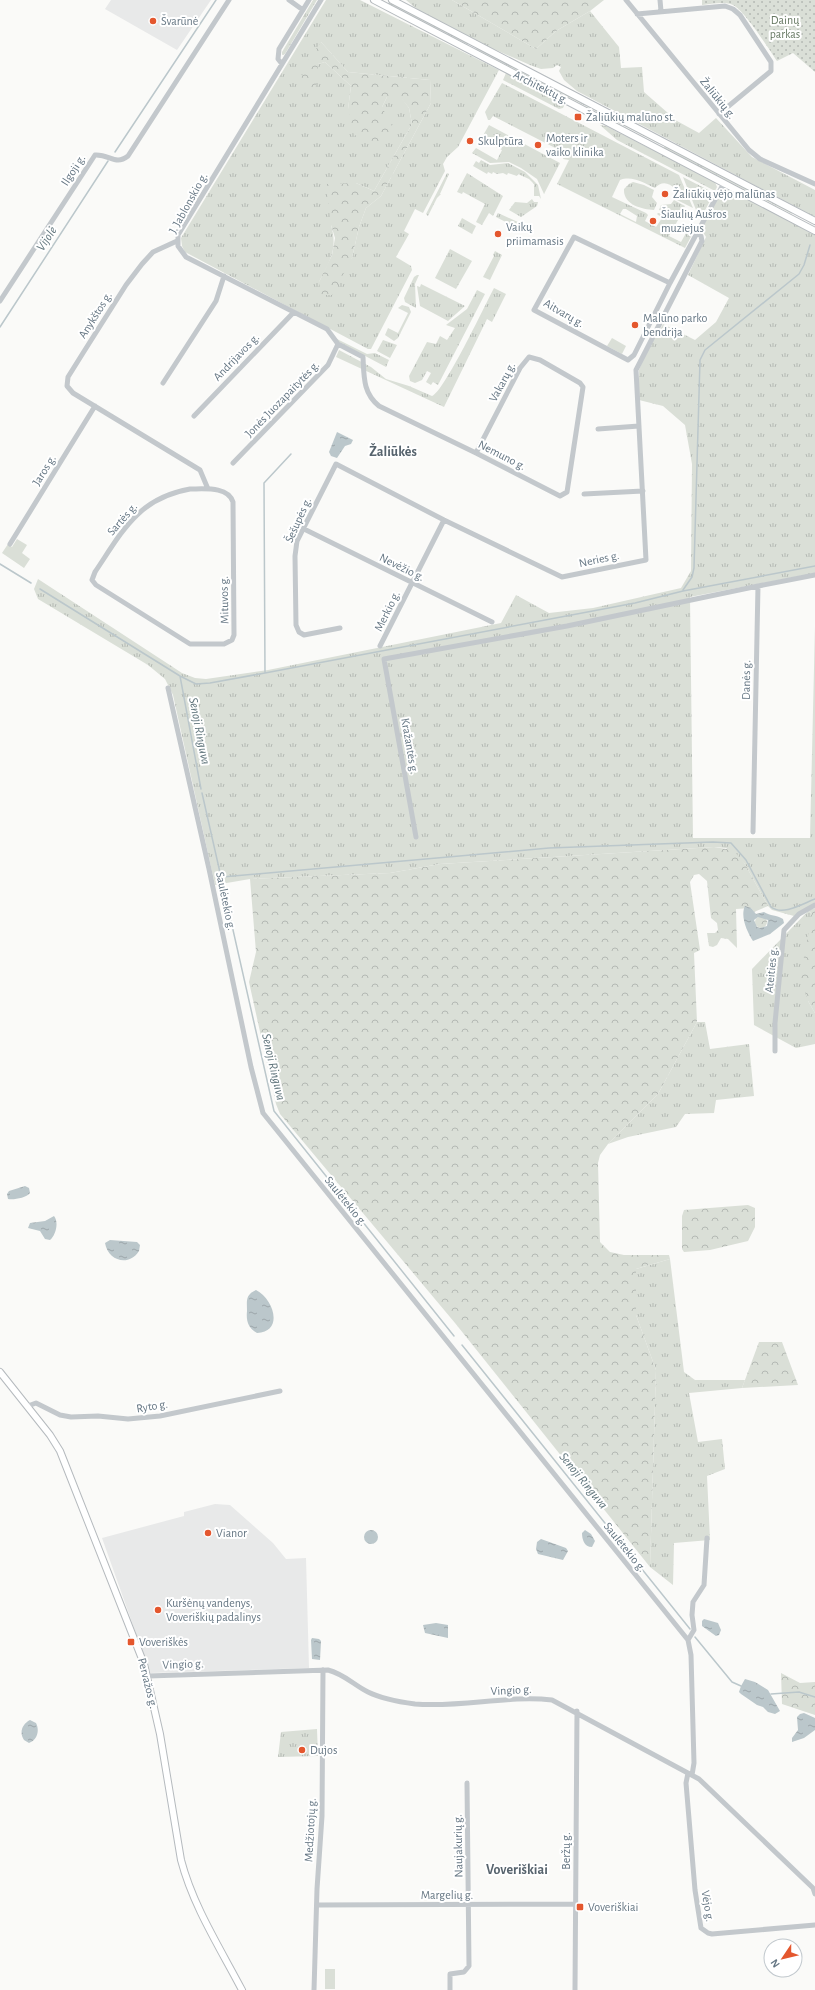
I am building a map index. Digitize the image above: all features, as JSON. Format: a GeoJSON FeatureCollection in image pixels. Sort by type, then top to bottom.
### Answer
{"type":"FeatureCollection","features":[{"type":"Feature","properties":{"kind":"main road","name":"Architektų g."},"geometry":{"type":"LineString","coordinates":[[374,0],[386,3],[470,50],[815,231]]}},
{"type":"Feature","properties":{"kind":"main road","name":"Architektų g."},"geometry":{"type":"LineString","coordinates":[[392,0],[815,221]]}},
{"type":"Feature","properties":{"kind":"main road"},"geometry":{"type":"LineString","coordinates":[[470,50],[474,42]]}},
{"type":"Feature","properties":{"kind":"main road"},"geometry":{"type":"LineString","coordinates":[[659,149],[663,142]]}},
{"type":"Feature","properties":{"kind":"main road"},"geometry":{"type":"LineString","coordinates":[[792,218],[796,211]]}},
{"type":"Feature","properties":{"kind":"main road","name":"Pervažos g."},"geometry":{"type":"LineString","coordinates":[[0,1372],[50,1435],[64,1459],[133,1631],[148,1676],[160,1734],[180,1860],[185,1877],[200,1911],[242,1990]]}},
{"type":"Feature","properties":{"kind":"street","name":"Ilgoji g."},"geometry":{"type":"LineString","coordinates":[[0,301],[95,155],[108,156],[116,161],[121,161],[128,156],[229,0]]}},
{"type":"Feature","properties":{"kind":"street"},"geometry":{"type":"LineString","coordinates":[[288,0],[303,10]]}},
{"type":"Feature","properties":{"kind":"street"},"geometry":{"type":"LineString","coordinates":[[282,64],[277,55],[309,0]]}},
{"type":"Feature","properties":{"kind":"street","name":"J. Jablonskio g."},"geometry":{"type":"LineString","coordinates":[[321,0],[178,235],[177,241],[180,250],[186,257],[293,313],[327,329],[338,344]]}},
{"type":"Feature","properties":{"kind":"street","name":"Žaliūkių g."},"geometry":{"type":"LineString","coordinates":[[626,0],[754,155],[815,184]]}},
{"type":"Feature","properties":{"kind":"street"},"geometry":{"type":"LineString","coordinates":[[660,0],[661,11]]}},
{"type":"Feature","properties":{"kind":"street"},"geometry":{"type":"LineString","coordinates":[[637,14],[725,6],[733,9],[740,15],[771,62],[769,74],[719,114]]}},
{"type":"Feature","properties":{"kind":"street","name":"Aitvarų g."},"geometry":{"type":"LineString","coordinates":[[670,283],[574,236],[534,310],[628,360],[634,355],[670,283],[724,183]]}},
{"type":"Feature","properties":{"kind":"street","name":"Neries g."},"geometry":{"type":"LineString","coordinates":[[372,482],[388,489],[444,520],[562,577],[646,560],[636,370],[702,241],[701,236],[697,233]]}},
{"type":"Feature","properties":{"kind":"street","name":"Anykštos g."},"geometry":{"type":"LineString","coordinates":[[95,406],[73,393],[67,386],[68,377],[126,285],[142,264],[154,252],[177,241]]}},
{"type":"Feature","properties":{"kind":"street"},"geometry":{"type":"LineString","coordinates":[[163,383],[216,301],[224,276]]}},
{"type":"Feature","properties":{"kind":"street","name":"Andrijavos g."},"geometry":{"type":"LineString","coordinates":[[194,416],[293,313]]}},
{"type":"Feature","properties":{"kind":"street","name":"Nemuno g."},"geometry":{"type":"LineString","coordinates":[[338,344],[363,357],[365,388],[374,401],[380,406],[560,496],[567,492],[583,387]]}},
{"type":"Feature","properties":{"kind":"street","name":"Jonės Juozapaitytės g."},"geometry":{"type":"LineString","coordinates":[[234,463],[328,365],[338,344]]}},
{"type":"Feature","properties":{"kind":"street","name":"Vakarų g."},"geometry":{"type":"LineString","coordinates":[[476,453],[520,368],[529,357],[540,360],[580,383],[583,387]]}},
{"type":"Feature","properties":{"kind":"street"},"geometry":{"type":"LineString","coordinates":[[95,406],[200,470],[208,489]]}},
{"type":"Feature","properties":{"kind":"street","name":"Jaros g."},"geometry":{"type":"LineString","coordinates":[[10,544],[95,406]]}},
{"type":"Feature","properties":{"kind":"street"},"geometry":{"type":"LineString","coordinates":[[598,429],[639,426]]}},
{"type":"Feature","properties":{"kind":"street","name":"Šešupės g."},"geometry":{"type":"LineString","coordinates":[[340,628],[304,635],[298,632],[296,625],[295,556],[297,542],[336,464],[372,482]]}},
{"type":"Feature","properties":{"kind":"street","name":"Sartės g."},"geometry":{"type":"LineString","coordinates":[[92,580],[95,572],[124,530],[138,513],[149,504],[173,492],[208,489],[227,492],[231,495]]}},
{"type":"Feature","properties":{"kind":"street"},"geometry":{"type":"LineString","coordinates":[[584,494],[643,490]]}},
{"type":"Feature","properties":{"kind":"street","name":"Mituvos g."},"geometry":{"type":"LineString","coordinates":[[92,580],[96,585],[190,644],[224,644],[232,640],[234,635],[233,502],[231,495]]}},
{"type":"Feature","properties":{"kind":"street","name":"Merkio g."},"geometry":{"type":"LineString","coordinates":[[380,646],[444,520]]}},
{"type":"Feature","properties":{"kind":"street","name":"Nevėžio g."},"geometry":{"type":"LineString","coordinates":[[304,529],[492,622]]}},
{"type":"Feature","properties":{"kind":"street"},"geometry":{"type":"LineString","coordinates":[[758,586],[815,574]]}},
{"type":"Feature","properties":{"kind":"street","name":"Kražantės g."},"geometry":{"type":"LineString","coordinates":[[416,837],[384,659],[567,626],[758,586]]}},
{"type":"Feature","properties":{"kind":"street","name":"Danės g."},"geometry":{"type":"LineString","coordinates":[[753,832],[758,586]]}},
{"type":"Feature","properties":{"kind":"street","name":"Saulėtekio g."},"geometry":{"type":"LineString","coordinates":[[168,688],[208,862],[251,1067],[263,1113],[688,1640]]}},
{"type":"Feature","properties":{"kind":"street","name":"Ateities g."},"geometry":{"type":"LineString","coordinates":[[775,1050],[775,1023],[784,930],[799,914],[815,906]]}},
{"type":"Feature","properties":{"kind":"street","name":"Ryto g."},"geometry":{"type":"LineString","coordinates":[[28,1406],[36,1403],[60,1415],[72,1417],[140,1418],[280,1391]]}},
{"type":"Feature","properties":{"kind":"street"},"geometry":{"type":"LineString","coordinates":[[690,1774],[694,1763],[691,1655],[688,1640],[694,1630],[692,1615],[693,1602],[704,1585],[707,1538]]}},
{"type":"Feature","properties":{"kind":"street","name":"Vingio g."},"geometry":{"type":"LineString","coordinates":[[148,1676],[323,1670],[341,1674],[368,1692],[394,1700],[439,1705],[534,1698],[552,1700],[577,1712],[690,1774],[708,1787],[814,1888],[815,1894]]}},
{"type":"Feature","properties":{"kind":"street","name":"Medžiotojų g."},"geometry":{"type":"LineString","coordinates":[[314,1990],[322,1816],[323,1670]]}},
{"type":"Feature","properties":{"kind":"street","name":"Beržų g."},"geometry":{"type":"LineString","coordinates":[[576,1990],[577,1712]]}},
{"type":"Feature","properties":{"kind":"street","name":"Vėjo g."},"geometry":{"type":"LineString","coordinates":[[690,1774],[686,1783],[701,1928],[712,1934],[815,1925]]}},
{"type":"Feature","properties":{"kind":"street","name":"Naujakurių g."},"geometry":{"type":"LineString","coordinates":[[450,1990],[450,1974],[464,1972],[469,1966],[467,1783]]}},
{"type":"Feature","properties":{"kind":"street","name":"Margelių g."},"geometry":{"type":"LineString","coordinates":[[317,1905],[576,1904]]}},
{"type":"Feature","properties":{"kind":"shaded area"},"geometry":{"type":"Polygon","coordinates":[[[111,0],[211,0],[177,50],[105,9],[111,0]]]}},
{"type":"Feature","properties":{"kind":"shaded area"},"geometry":{"type":"Polygon","coordinates":[[[215,1504],[230,1505],[273,1543],[286,1559],[306,1558],[309,1668],[150,1673],[102,1538],[184,1516],[184,1512],[215,1504]]]}},
{"type":"Feature","properties":{"kind":"green space"},"geometry":{"type":"Polygon","coordinates":[[[313,0],[317,0],[285,54],[282,55],[282,52],[313,0]]]}},
{"type":"Feature","properties":{"kind":"green space"},"geometry":{"type":"Polygon","coordinates":[[[326,0],[360,0],[499,70],[458,147],[447,157],[443,164],[445,171],[423,213],[415,209],[404,231],[409,234],[396,257],[411,266],[412,270],[371,349],[368,349],[185,252],[182,246],[181,238],[326,0]],[[321,42],[318,64],[325,62],[351,86],[348,109],[382,107],[387,97],[401,97],[409,108],[412,124],[374,191],[356,183],[331,225],[334,241],[332,255],[319,282],[352,258],[359,227],[366,208],[381,196],[431,103],[430,80],[348,72],[321,42]]]}},
{"type":"Feature","properties":{"kind":"green space"},"geometry":{"type":"Polygon","coordinates":[[[406,0],[452,0],[536,49],[556,31],[590,11],[619,47],[621,68],[642,67],[644,92],[677,121],[699,133],[716,118],[752,157],[815,190],[815,217],[577,91],[564,80],[559,71],[561,67],[557,65],[553,68],[541,69],[530,65],[489,47],[418,10],[406,0]]]}},
{"type":"Feature","properties":{"kind":"green space"},"geometry":{"type":"Polygon","coordinates":[[[452,0],[604,0],[590,11],[556,31],[536,49],[452,0]]]}},
{"type":"Feature","properties":{"kind":"green space","name":"Dainų parkas"},"geometry":{"type":"Polygon","coordinates":[[[702,0],[815,0],[815,72],[793,53],[777,61],[750,22],[738,8],[730,4],[722,3],[702,5],[702,0]]]}},
{"type":"Feature","properties":{"kind":"green space"},"geometry":{"type":"Polygon","coordinates":[[[390,2],[468,43],[468,45],[388,4],[390,2]]]}},
{"type":"Feature","properties":{"kind":"green space"},"geometry":{"type":"Polygon","coordinates":[[[321,42],[348,72],[430,80],[431,103],[381,196],[366,208],[359,227],[352,258],[332,295],[321,295],[319,282],[332,255],[335,238],[331,225],[326,184],[356,183],[374,191],[412,124],[409,108],[401,98],[387,97],[382,107],[393,128],[379,143],[354,135],[348,109],[351,86],[325,62],[318,64],[315,94],[298,91],[305,65],[321,42]]]}},
{"type":"Feature","properties":{"kind":"green space"},"geometry":{"type":"Polygon","coordinates":[[[477,48],[658,142],[659,144],[475,49],[477,48]]]}},
{"type":"Feature","properties":{"kind":"green space"},"geometry":{"type":"Polygon","coordinates":[[[506,73],[565,104],[563,108],[559,109],[503,80],[506,73]]]}},
{"type":"Feature","properties":{"kind":"green space"},"geometry":{"type":"Polygon","coordinates":[[[502,83],[679,175],[693,208],[675,199],[675,189],[668,184],[662,183],[655,188],[638,180],[629,178],[620,180],[612,197],[646,213],[648,215],[645,221],[656,227],[662,218],[657,214],[658,213],[666,214],[678,220],[669,236],[681,242],[690,226],[692,227],[694,231],[685,248],[557,184],[569,160],[563,159],[565,153],[493,116],[490,120],[488,120],[485,112],[502,83]],[[623,209],[620,214],[636,222],[637,216],[626,209],[623,209]]]}},
{"type":"Feature","properties":{"kind":"green space"},"geometry":{"type":"Polygon","coordinates":[[[489,125],[560,163],[544,194],[537,179],[521,168],[509,162],[490,163],[472,153],[476,148],[497,160],[502,150],[481,139],[489,125]]]}},
{"type":"Feature","properties":{"kind":"green space"},"geometry":{"type":"Polygon","coordinates":[[[600,125],[606,126],[715,182],[717,187],[715,191],[617,140],[600,125]]]}},
{"type":"Feature","properties":{"kind":"green space"},"geometry":{"type":"Polygon","coordinates":[[[665,146],[791,212],[792,214],[664,148],[665,146]]]}},
{"type":"Feature","properties":{"kind":"green space"},"geometry":{"type":"Polygon","coordinates":[[[481,160],[490,165],[508,163],[525,172],[538,185],[541,199],[539,196],[534,196],[534,184],[529,179],[518,174],[517,176],[508,173],[507,175],[493,172],[492,174],[488,172],[487,174],[473,166],[476,161],[479,163],[481,160]]]}},
{"type":"Feature","properties":{"kind":"green space"},"geometry":{"type":"Polygon","coordinates":[[[447,173],[449,174],[441,194],[437,198],[428,216],[426,214],[447,173]]]}},
{"type":"Feature","properties":{"kind":"green space"},"geometry":{"type":"Polygon","coordinates":[[[467,173],[503,196],[493,216],[489,213],[482,225],[476,222],[485,204],[463,192],[462,194],[457,192],[467,173]]]}},
{"type":"Feature","properties":{"kind":"green space"},"geometry":{"type":"Polygon","coordinates":[[[683,177],[714,193],[700,220],[683,177]]]}},
{"type":"Feature","properties":{"kind":"green space"},"geometry":{"type":"Polygon","coordinates":[[[633,182],[654,190],[652,197],[657,203],[654,210],[644,209],[634,205],[627,199],[624,189],[633,182]]]}},
{"type":"Feature","properties":{"kind":"green space"},"geometry":{"type":"Polygon","coordinates":[[[727,188],[815,235],[815,573],[690,597],[693,838],[810,838],[815,626],[815,903],[794,916],[772,910],[768,906],[745,864],[726,848],[714,847],[440,864],[390,873],[250,879],[215,885],[173,695],[165,679],[148,665],[38,599],[34,589],[38,579],[182,673],[195,678],[206,679],[268,670],[501,623],[516,595],[549,613],[593,608],[681,588],[691,571],[692,464],[685,425],[663,406],[639,400],[639,370],[644,357],[663,324],[695,340],[716,322],[729,298],[688,275],[706,237],[701,229],[722,190],[727,188]]]}},
{"type":"Feature","properties":{"kind":"green space"},"geometry":{"type":"Polygon","coordinates":[[[532,199],[534,202],[538,202],[537,206],[521,217],[509,210],[515,202],[527,203],[532,199]]]}},
{"type":"Feature","properties":{"kind":"green space"},"geometry":{"type":"Polygon","coordinates":[[[674,200],[685,206],[679,216],[659,210],[661,205],[671,204],[674,200]]]}},
{"type":"Feature","properties":{"kind":"green space"},"geometry":{"type":"Polygon","coordinates":[[[498,213],[518,222],[515,227],[496,217],[498,213]]]}},
{"type":"Feature","properties":{"kind":"green space"},"geometry":{"type":"Polygon","coordinates":[[[462,218],[476,226],[472,234],[458,226],[462,218]]]}},
{"type":"Feature","properties":{"kind":"green space"},"geometry":{"type":"Polygon","coordinates":[[[450,249],[472,261],[456,289],[435,278],[450,249]]]}},
{"type":"Feature","properties":{"kind":"green space"},"geometry":{"type":"Polygon","coordinates":[[[495,251],[502,255],[490,280],[483,277],[495,251]]]}},
{"type":"Feature","properties":{"kind":"green space"},"geometry":{"type":"Polygon","coordinates":[[[419,275],[415,284],[416,308],[405,302],[404,298],[414,277],[419,275]]]}},
{"type":"Feature","properties":{"kind":"green space"},"geometry":{"type":"Polygon","coordinates":[[[421,284],[465,306],[448,321],[420,306],[417,286],[420,287],[421,284]]]}},
{"type":"Feature","properties":{"kind":"green space"},"geometry":{"type":"Polygon","coordinates":[[[494,288],[506,294],[492,322],[487,319],[444,407],[336,357],[339,350],[371,367],[386,379],[409,386],[432,396],[438,391],[455,365],[494,288]]]}},
{"type":"Feature","properties":{"kind":"green space"},"geometry":{"type":"Polygon","coordinates":[[[477,290],[485,294],[438,385],[433,382],[431,385],[426,382],[431,373],[427,371],[422,380],[415,383],[410,381],[409,376],[427,342],[436,344],[440,336],[447,340],[455,328],[446,325],[467,309],[477,290]]]}},
{"type":"Feature","properties":{"kind":"green space"},"geometry":{"type":"Polygon","coordinates":[[[402,305],[409,307],[411,312],[398,338],[394,341],[385,335],[388,328],[398,333],[408,313],[398,308],[402,305]]]}},
{"type":"Feature","properties":{"kind":"green space"},"geometry":{"type":"Polygon","coordinates":[[[612,338],[626,346],[622,354],[607,346],[612,338]]]}},
{"type":"Feature","properties":{"kind":"green space"},"geometry":{"type":"Polygon","coordinates":[[[337,339],[367,354],[375,353],[389,360],[386,367],[337,341],[337,339]]]}},
{"type":"Feature","properties":{"kind":"green space"},"geometry":{"type":"Polygon","coordinates":[[[383,340],[397,345],[390,358],[377,351],[383,340]]]}},
{"type":"Feature","properties":{"kind":"green space"},"geometry":{"type":"Polygon","coordinates":[[[17,539],[27,545],[22,553],[30,559],[24,568],[2,553],[8,544],[12,547],[17,539]]]}},
{"type":"Feature","properties":{"kind":"green space"},"geometry":{"type":"Polygon","coordinates":[[[714,847],[733,850],[745,864],[768,906],[754,912],[751,908],[736,909],[737,948],[728,939],[721,938],[717,945],[713,947],[709,946],[707,933],[715,933],[718,930],[717,923],[711,918],[707,881],[699,874],[694,875],[690,882],[700,950],[694,953],[697,1022],[658,1094],[608,1144],[600,1155],[598,1163],[600,1242],[610,1252],[624,1255],[669,1255],[670,1259],[636,1269],[636,1315],[656,1370],[650,1567],[455,1323],[280,1114],[276,1104],[249,982],[256,952],[250,879],[390,873],[440,864],[714,847]]]}},
{"type":"Feature","properties":{"kind":"green space"},"geometry":{"type":"Polygon","coordinates":[[[815,908],[815,1013],[808,1001],[800,978],[812,915],[809,910],[815,908]]]}},
{"type":"Feature","properties":{"kind":"green space"},"geometry":{"type":"Polygon","coordinates":[[[809,910],[812,915],[808,1001],[815,1013],[815,1044],[796,1048],[754,1025],[752,969],[809,910]]]}},
{"type":"Feature","properties":{"kind":"green space"},"geometry":{"type":"Polygon","coordinates":[[[759,916],[763,916],[767,922],[763,928],[759,928],[755,924],[755,920],[759,916]]]}},
{"type":"Feature","properties":{"kind":"green space"},"geometry":{"type":"Polygon","coordinates":[[[697,1022],[705,1022],[710,1049],[749,1044],[754,1096],[716,1100],[714,1113],[685,1114],[676,1127],[628,1137],[608,1144],[658,1094],[697,1022]]]}},
{"type":"Feature","properties":{"kind":"green space"},"geometry":{"type":"Polygon","coordinates":[[[748,1205],[755,1208],[755,1227],[748,1241],[710,1250],[684,1252],[682,1249],[682,1216],[684,1210],[748,1205]]]}},
{"type":"Feature","properties":{"kind":"green space"},"geometry":{"type":"Polygon","coordinates":[[[670,1259],[684,1372],[695,1380],[745,1380],[742,1388],[689,1393],[698,1442],[722,1439],[725,1469],[707,1476],[710,1540],[674,1543],[673,1585],[650,1567],[656,1370],[636,1315],[636,1269],[670,1259]]]}},
{"type":"Feature","properties":{"kind":"green space"},"geometry":{"type":"Polygon","coordinates":[[[759,1342],[782,1342],[798,1385],[742,1388],[759,1342]]]}},
{"type":"Feature","properties":{"kind":"green space"},"geometry":{"type":"Polygon","coordinates":[[[781,1673],[800,1683],[815,1682],[815,1715],[782,1704],[781,1673]]]}},
{"type":"Feature","properties":{"kind":"green space"},"geometry":{"type":"Polygon","coordinates":[[[317,1729],[318,1756],[278,1757],[281,1732],[317,1729]]]}},
{"type":"Feature","properties":{"kind":"green space"},"geometry":{"type":"Polygon","coordinates":[[[325,1969],[335,1969],[335,1989],[325,1989],[325,1969]]]}},
{"type":"Feature","properties":{"kind":"water"},"geometry":{"type":"Polygon","coordinates":[[[337,432],[353,440],[351,444],[345,446],[337,458],[331,456],[329,452],[337,432]]]}},
{"type":"Feature","properties":{"kind":"water"},"geometry":{"type":"Polygon","coordinates":[[[745,906],[751,908],[756,914],[764,912],[783,919],[784,923],[770,934],[753,941],[745,924],[743,914],[745,906]],[[758,917],[754,920],[757,927],[760,928],[767,926],[768,920],[758,917]]]}},
{"type":"Feature","properties":{"kind":"water"},"geometry":{"type":"Polygon","coordinates":[[[25,1186],[29,1188],[30,1193],[28,1195],[20,1198],[8,1199],[7,1194],[9,1191],[25,1186]]]}},
{"type":"Feature","properties":{"kind":"water"},"geometry":{"type":"Polygon","coordinates":[[[54,1216],[56,1219],[56,1228],[54,1235],[50,1240],[45,1239],[40,1231],[28,1228],[30,1223],[45,1221],[54,1216]]]}},
{"type":"Feature","properties":{"kind":"water"},"geometry":{"type":"Polygon","coordinates":[[[110,1240],[137,1242],[140,1245],[139,1251],[130,1259],[119,1260],[114,1258],[107,1249],[105,1243],[110,1240]]]}},
{"type":"Feature","properties":{"kind":"water"},"geometry":{"type":"Polygon","coordinates":[[[256,1290],[268,1300],[273,1314],[271,1327],[265,1331],[257,1333],[247,1321],[247,1299],[252,1292],[256,1290]]]}},
{"type":"Feature","properties":{"kind":"water"},"geometry":{"type":"Polygon","coordinates":[[[371,1530],[376,1532],[378,1537],[376,1542],[371,1544],[366,1542],[364,1537],[366,1532],[371,1530]]]}},
{"type":"Feature","properties":{"kind":"water"},"geometry":{"type":"Polygon","coordinates":[[[585,1530],[591,1534],[595,1541],[592,1547],[587,1546],[583,1540],[582,1533],[585,1530]]]}},
{"type":"Feature","properties":{"kind":"water"},"geometry":{"type":"Polygon","coordinates":[[[541,1539],[566,1548],[568,1551],[563,1560],[538,1554],[536,1549],[537,1542],[541,1539]]]}},
{"type":"Feature","properties":{"kind":"water"},"geometry":{"type":"Polygon","coordinates":[[[704,1619],[718,1623],[721,1630],[719,1635],[716,1636],[702,1626],[702,1621],[704,1619]]]}},
{"type":"Feature","properties":{"kind":"water"},"geometry":{"type":"Polygon","coordinates":[[[436,1623],[448,1625],[448,1638],[425,1633],[423,1625],[436,1623]]]}},
{"type":"Feature","properties":{"kind":"water"},"geometry":{"type":"Polygon","coordinates":[[[312,1638],[319,1639],[321,1641],[320,1660],[312,1659],[312,1638]]]}},
{"type":"Feature","properties":{"kind":"water"},"geometry":{"type":"Polygon","coordinates":[[[745,1679],[755,1682],[768,1690],[780,1711],[775,1714],[768,1712],[763,1707],[757,1705],[741,1694],[739,1692],[745,1679]]]}},
{"type":"Feature","properties":{"kind":"water"},"geometry":{"type":"Polygon","coordinates":[[[804,1713],[815,1718],[815,1730],[804,1738],[792,1742],[792,1738],[798,1730],[797,1717],[804,1713]]]}},
{"type":"Feature","properties":{"kind":"water"},"geometry":{"type":"Polygon","coordinates":[[[30,1720],[36,1723],[38,1732],[34,1740],[29,1743],[22,1737],[22,1729],[23,1726],[30,1720]]]}},
{"type":"Feature","properties":{"kind":"waterway","name":"Vijolė"},"geometry":{"type":"LineString","coordinates":[[115,152],[216,0]]}},
{"type":"Feature","properties":{"kind":"waterway","name":"Vijolė"},"geometry":{"type":"LineString","coordinates":[[0,327],[108,161]]}},
{"type":"Feature","properties":{"kind":"waterway"},"geometry":{"type":"LineString","coordinates":[[683,590],[692,577],[694,568],[700,360],[705,350],[799,274],[804,265],[810,245]]}},
{"type":"Feature","properties":{"kind":"waterway"},"geometry":{"type":"LineString","coordinates":[[265,673],[264,483],[291,454]]}},
{"type":"Feature","properties":{"kind":"waterway"},"geometry":{"type":"LineString","coordinates":[[0,564],[31,583]]}},
{"type":"Feature","properties":{"kind":"waterway"},"geometry":{"type":"LineString","coordinates":[[40,589],[180,676],[196,684],[210,683],[265,673],[635,603],[683,591],[815,566]]}},
{"type":"Feature","properties":{"kind":"waterway","name":"Senoji Ringuva"},"geometry":{"type":"LineString","coordinates":[[180,676],[201,789]]}},
{"type":"Feature","properties":{"kind":"waterway","name":"Senoji Ringuva"},"geometry":{"type":"LineString","coordinates":[[202,793],[274,1111],[454,1336]]}},
{"type":"Feature","properties":{"kind":"waterway"},"geometry":{"type":"LineString","coordinates":[[222,877],[549,848],[713,842],[731,843],[746,860],[771,907],[787,910],[815,899]]}},
{"type":"Feature","properties":{"kind":"waterway","name":"Senoji Ringuva"},"geometry":{"type":"LineString","coordinates":[[462,1345],[690,1629]]}},
{"type":"Feature","properties":{"kind":"waterway","name":"Senoji Ringuva"},"geometry":{"type":"LineString","coordinates":[[695,1637],[732,1682],[741,1686]]}},
{"type":"Feature","properties":{"kind":"waterway","name":"Senoji Ringuva"},"geometry":{"type":"LineString","coordinates":[[771,1694],[799,1692],[815,1697]]}},
{"type":"Feature","properties":{"kind":"place","name":"Švarūnė"},"geometry":{"type":"Point","coordinates":[153,21]}},
{"type":"Feature","properties":{"kind":"place","name":"Žaliūkių malūno st."},"geometry":{"type":"Point","coordinates":[578,117]}},
{"type":"Feature","properties":{"kind":"place","name":"Skulptūra"},"geometry":{"type":"Point","coordinates":[470,141]}},
{"type":"Feature","properties":{"kind":"place","name":"Moters ir vaiko klinika"},"geometry":{"type":"Point","coordinates":[538,145]}},
{"type":"Feature","properties":{"kind":"place","name":"Žaliūkių vėjo malūnas"},"geometry":{"type":"Point","coordinates":[665,194]}},
{"type":"Feature","properties":{"kind":"place","name":"Šiaulių Aušros muziejus"},"geometry":{"type":"Point","coordinates":[653,221]}},
{"type":"Feature","properties":{"kind":"place","name":"Vaikų priimamasis"},"geometry":{"type":"Point","coordinates":[498,234]}},
{"type":"Feature","properties":{"kind":"place","name":"Malūno parko bendrija"},"geometry":{"type":"Point","coordinates":[635,325]}},
{"type":"Feature","properties":{"kind":"place","name":"Vianor"},"geometry":{"type":"Point","coordinates":[208,1533]}},
{"type":"Feature","properties":{"kind":"place","name":"Kuršėnų vandenys, Voveriškių padalinys"},"geometry":{"type":"Point","coordinates":[158,1610]}},
{"type":"Feature","properties":{"kind":"place","name":"Voveriškės"},"geometry":{"type":"Point","coordinates":[131,1642]}},
{"type":"Feature","properties":{"kind":"place","name":"Dujos"},"geometry":{"type":"Point","coordinates":[302,1750]}},
{"type":"Feature","properties":{"kind":"place","name":"Voveriškiai"},"geometry":{"type":"Point","coordinates":[580,1907]}},
{"type":"Feature","properties":{"kind":"district","name":"Žaliūkės"},"geometry":{"type":"Point","coordinates":[393,452]}},
{"type":"Feature","properties":{"kind":"district","name":"Voveriškiai"},"geometry":{"type":"Point","coordinates":[517,1870]}}]}
